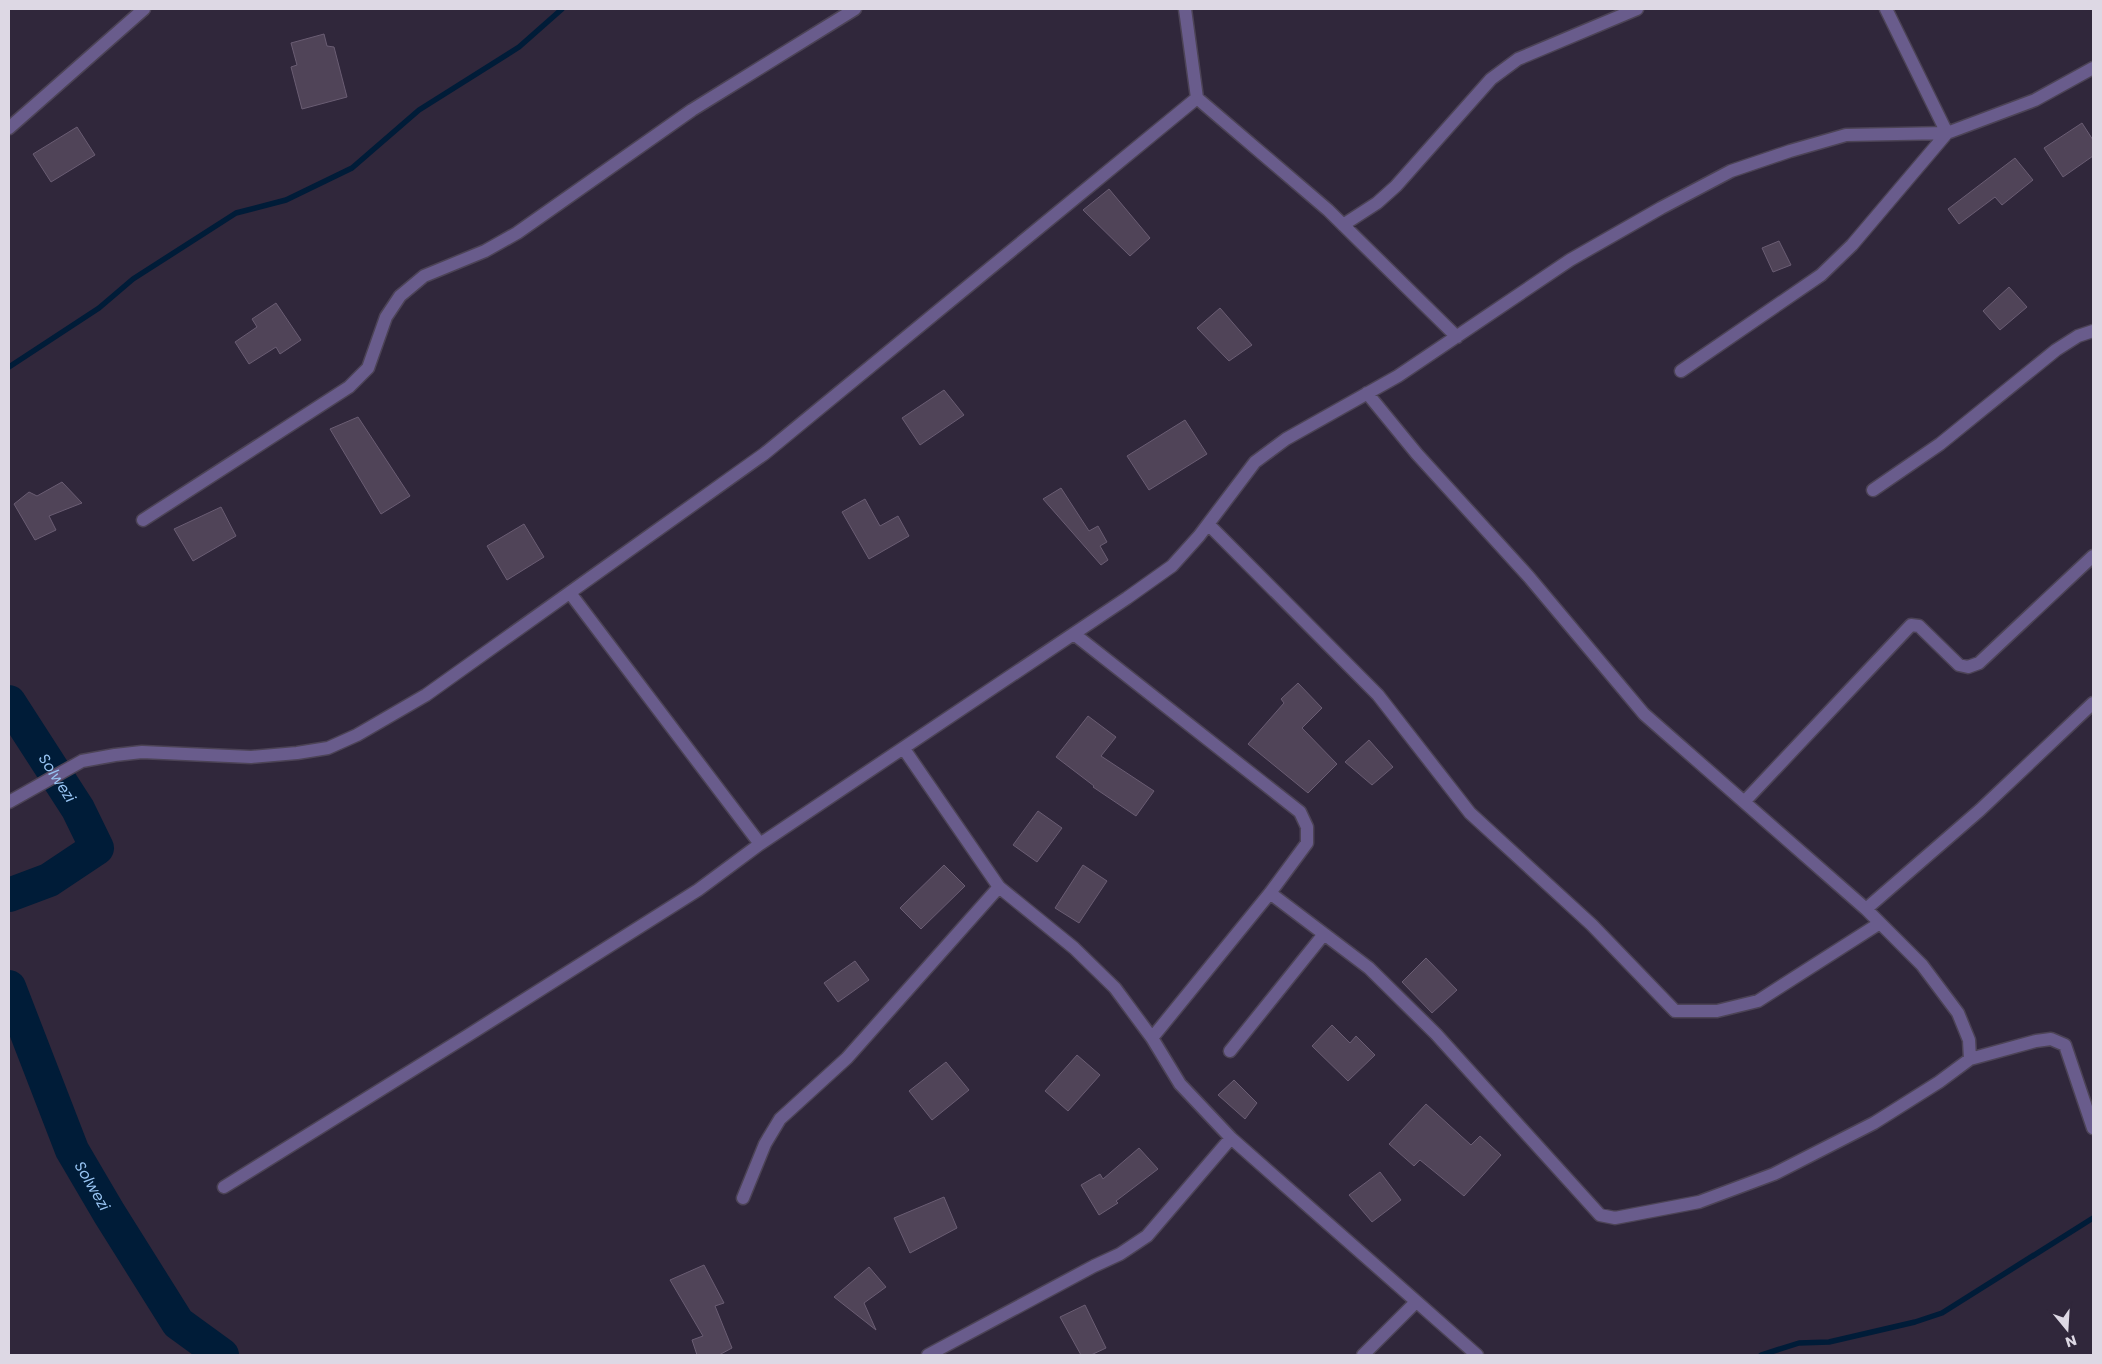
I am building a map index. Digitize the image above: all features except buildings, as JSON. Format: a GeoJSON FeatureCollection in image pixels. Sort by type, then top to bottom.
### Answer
{"type":"FeatureCollection","features":[{"type":"Feature","properties":{"kind":"street"},"geometry":{"type":"LineString","coordinates":[[9,128],[144,9]]}},
{"type":"Feature","properties":{"kind":"street"},"geometry":{"type":"LineString","coordinates":[[144,520],[349,387],[368,368],[386,317],[400,296],[424,276],[486,251],[517,233],[692,110],[855,9]]}},
{"type":"Feature","properties":{"kind":"street"},"geometry":{"type":"LineString","coordinates":[[1185,9],[1197,98],[1343,225],[1457,337]]}},
{"type":"Feature","properties":{"kind":"street"},"geometry":{"type":"LineString","coordinates":[[1343,225],[1377,203],[1396,186],[1491,79],[1518,59],[1638,9]]}},
{"type":"Feature","properties":{"kind":"street"},"geometry":{"type":"LineString","coordinates":[[1886,9],[1947,133]]}},
{"type":"Feature","properties":{"kind":"street"},"geometry":{"type":"LineString","coordinates":[[224,1187],[476,1031],[698,890],[760,844],[1074,634],[1172,566],[1208,524],[1254,462],[1286,439],[1398,376],[1570,260],[1731,171],[1790,150],[1846,135],[1947,133],[2035,100],[2093,68]]}},
{"type":"Feature","properties":{"kind":"street"},"geometry":{"type":"LineString","coordinates":[[9,802],[82,761],[142,752],[251,757],[328,748],[357,735],[426,695],[764,454],[1197,98]]}},
{"type":"Feature","properties":{"kind":"street"},"geometry":{"type":"LineString","coordinates":[[1682,371],[1821,275],[1852,246],[1947,133]]}},
{"type":"Feature","properties":{"kind":"street"},"geometry":{"type":"LineString","coordinates":[[1873,490],[1940,444],[2056,350],[2078,336],[2093,331]]}},
{"type":"Feature","properties":{"kind":"street"},"geometry":{"type":"LineString","coordinates":[[1367,393],[1417,454],[1529,577],[1644,714],[1866,909],[1922,965],[1958,1013],[1969,1040],[1970,1059]]}},
{"type":"Feature","properties":{"kind":"street"},"geometry":{"type":"LineString","coordinates":[[1208,524],[1378,695],[1470,813],[1592,926],[1675,1011],[1717,1011],[1758,1001],[1880,923]]}},
{"type":"Feature","properties":{"kind":"street"},"geometry":{"type":"LineString","coordinates":[[1744,802],[1911,625],[1919,626],[1959,665],[1968,668],[1979,662],[2093,556]]}},
{"type":"Feature","properties":{"kind":"street"},"geometry":{"type":"LineString","coordinates":[[570,593],[760,844]]}},
{"type":"Feature","properties":{"kind":"street"},"geometry":{"type":"LineString","coordinates":[[1074,634],[1300,812],[1307,828],[1307,844],[1270,893],[1152,1038]]}},
{"type":"Feature","properties":{"kind":"street"},"geometry":{"type":"LineString","coordinates":[[1866,909],[1980,810],[2093,703]]}},
{"type":"Feature","properties":{"kind":"street"},"geometry":{"type":"LineString","coordinates":[[904,749],[998,887],[1074,948],[1114,988],[1152,1038],[1180,1084],[1231,1138],[1477,1355]]}},
{"type":"Feature","properties":{"kind":"street"},"geometry":{"type":"LineString","coordinates":[[743,1198],[765,1144],[780,1120],[847,1058],[998,887]]}},
{"type":"Feature","properties":{"kind":"street"},"geometry":{"type":"LineString","coordinates":[[1270,893],[1368,968],[1436,1034],[1600,1215],[1616,1218],[1699,1202],[1756,1181],[1874,1123],[1970,1059],[2036,1041],[2051,1039],[2065,1045],[2093,1128]]}},
{"type":"Feature","properties":{"kind":"street"},"geometry":{"type":"LineString","coordinates":[[1230,1051],[1324,934]]}},
{"type":"Feature","properties":{"kind":"street"},"geometry":{"type":"LineString","coordinates":[[928,1355],[1120,1254],[1147,1236],[1231,1138]]}},
{"type":"Feature","properties":{"kind":"street"},"geometry":{"type":"LineString","coordinates":[[1363,1355],[1416,1302]]}},
{"type":"Feature","properties":{"kind":"waterway"},"geometry":{"type":"LineString","coordinates":[[9,367],[99,308],[133,279],[236,213],[286,200],[352,168],[419,110],[519,47],[562,9]]}},
{"type":"Feature","properties":{"kind":"waterway","name":"Solwezi"},"geometry":{"type":"LineString","coordinates":[[9,702],[78,809],[97,848],[49,880],[9,895]]}},
{"type":"Feature","properties":{"kind":"waterway","name":"Solwezi"},"geometry":{"type":"LineString","coordinates":[[9,987],[72,1150],[178,1323],[222,1355]]}},
{"type":"Feature","properties":{"kind":"waterway"},"geometry":{"type":"LineString","coordinates":[[1761,1355],[1799,1343],[1829,1342],[1915,1322],[1942,1313],[2093,1218]]}}]}
